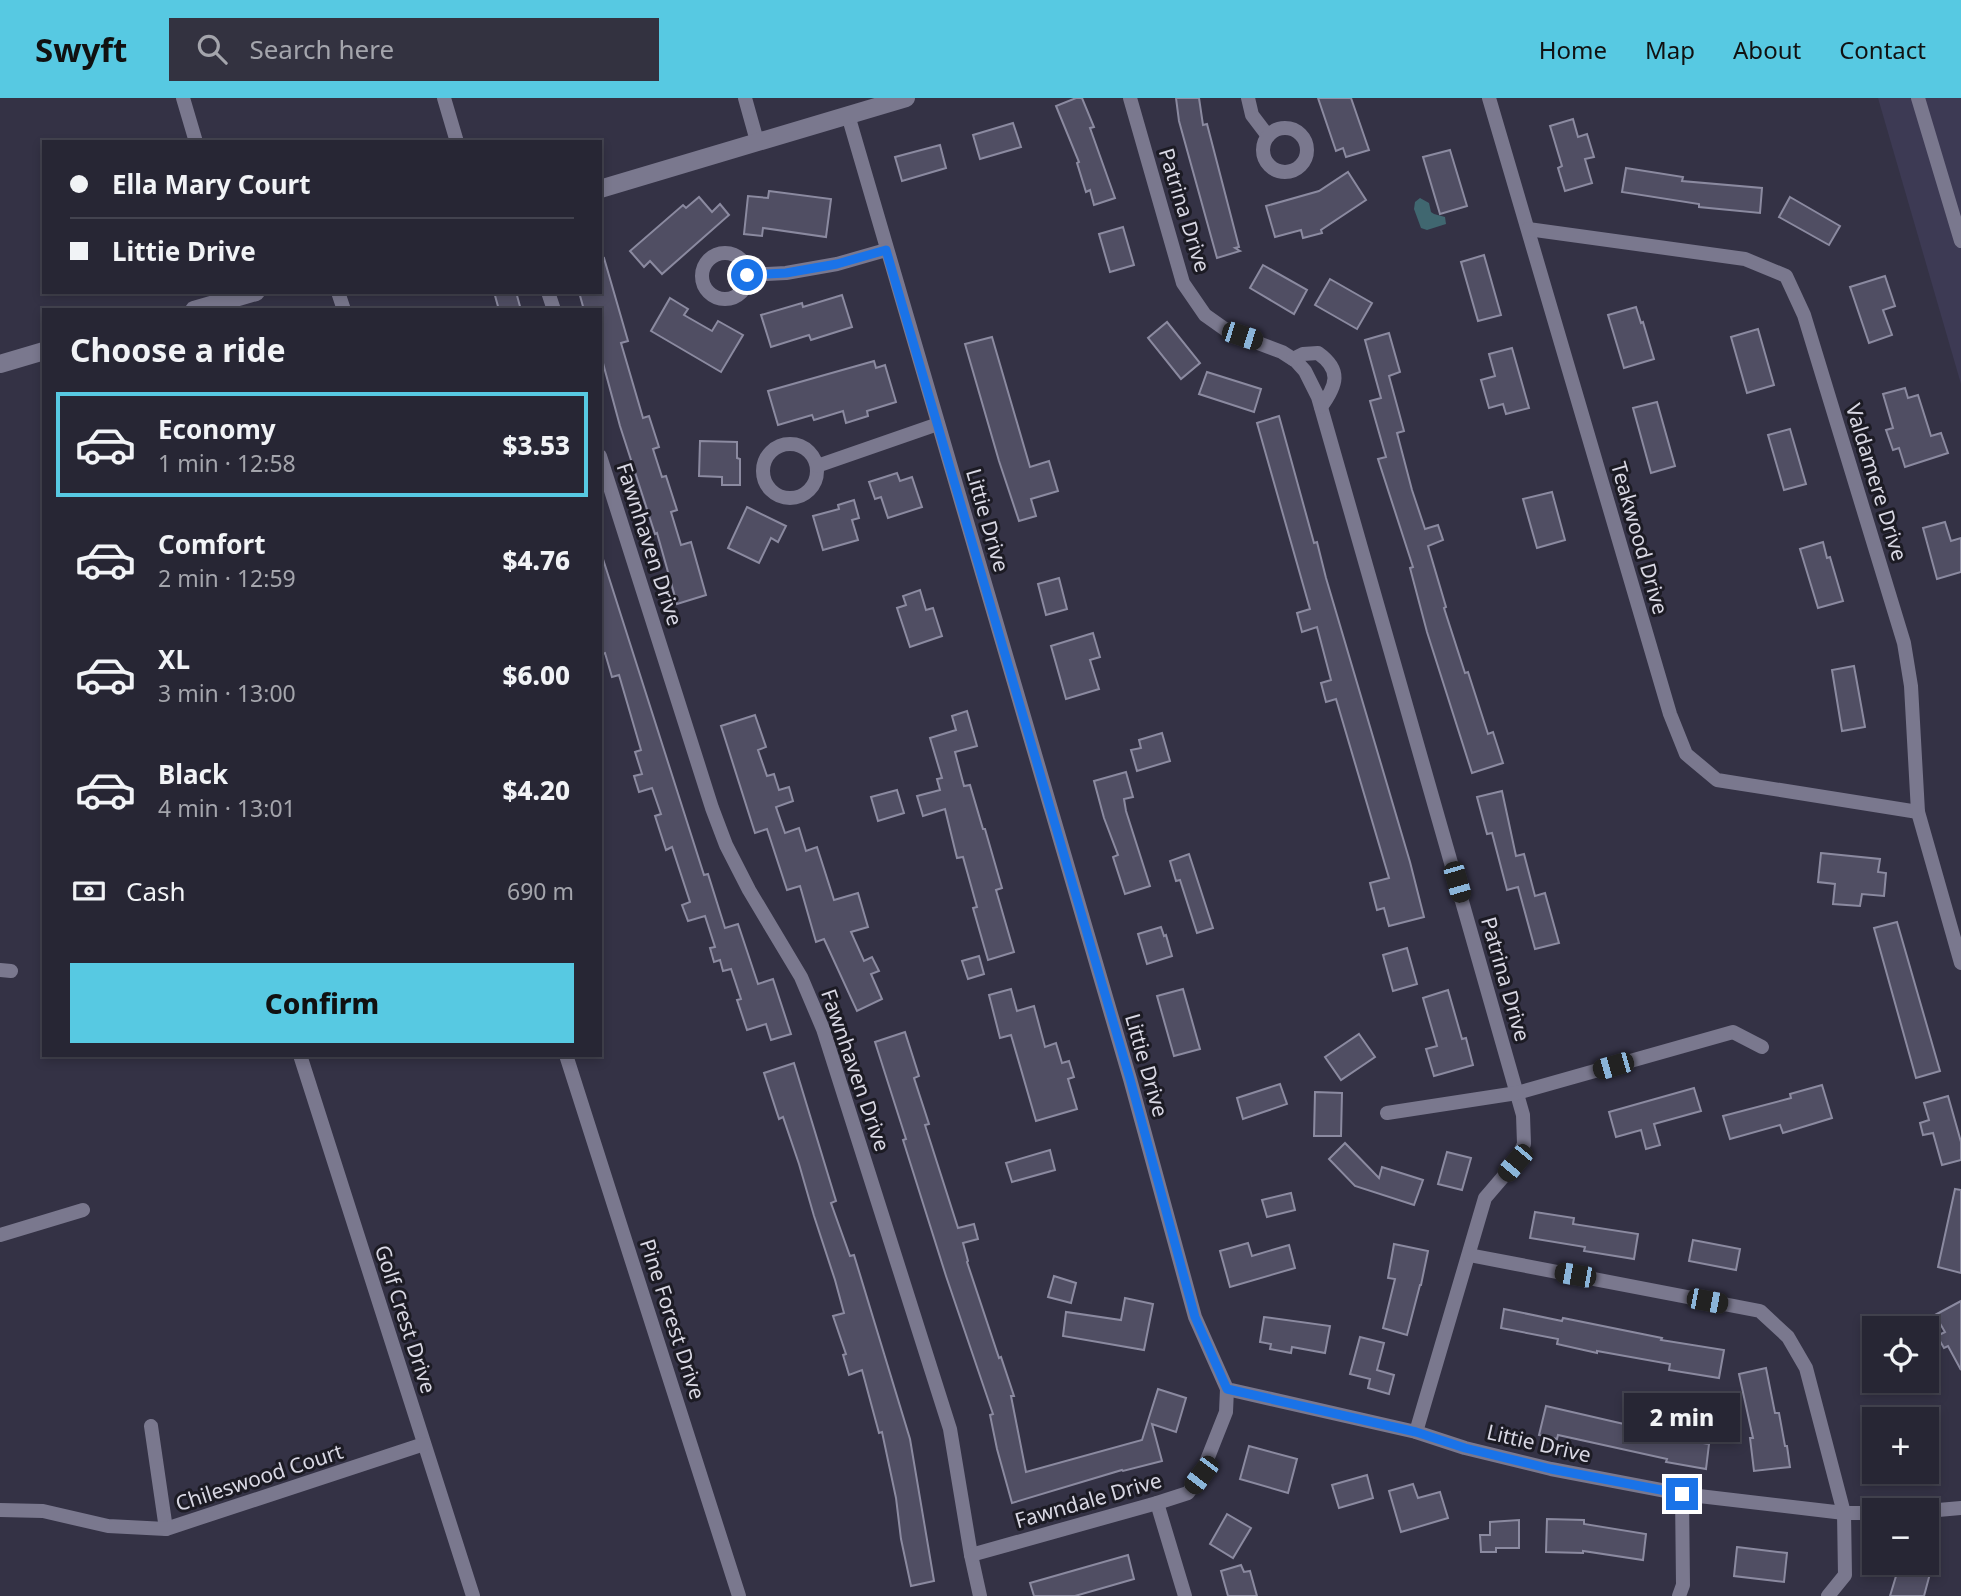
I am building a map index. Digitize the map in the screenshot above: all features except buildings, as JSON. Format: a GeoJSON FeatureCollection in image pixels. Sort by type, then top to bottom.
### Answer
{"type":"FeatureCollection","features":[{"type":"Feature","properties":{"kind":"street"},"geometry":{"type":"LineString","coordinates":[[183,98],[195,140]]}},
{"type":"Feature","properties":{"kind":"street"},"geometry":{"type":"LineString","coordinates":[[444,98],[456,140]]}},
{"type":"Feature","properties":{"kind":"street"},"geometry":{"type":"LineString","coordinates":[[745,98],[757,141]]}},
{"type":"Feature","properties":{"kind":"street"},"geometry":{"type":"LineString","coordinates":[[602,188],[905,98]]}},
{"type":"Feature","properties":{"kind":"street","name":"Patrina Drive"},"geometry":{"type":"LineString","coordinates":[[1130,98],[1183,283],[1199,310],[1229,332],[1256,340],[1293,359],[1305,371],[1318,397],[1523,1115],[1524,1144],[1515,1163],[1485,1198],[1416,1432]]}},
{"type":"Feature","properties":{"kind":"street"},"geometry":{"type":"LineString","coordinates":[[1248,98],[1252,115],[1268,136]]}},
{"type":"Feature","properties":{"kind":"street","name":"Teakwood Drive"},"geometry":{"type":"LineString","coordinates":[[1489,98],[1670,714],[1686,754],[1717,780],[1918,812]]}},
{"type":"Feature","properties":{"kind":"street"},"geometry":{"type":"LineString","coordinates":[[1918,98],[1961,241]]}},
{"type":"Feature","properties":{"kind":"street","name":"Littie Drive"},"geometry":{"type":"LineString","coordinates":[[848,115],[1130,1079],[1195,1317],[1227,1389],[1416,1432],[1465,1448],[1551,1469],[1682,1494],[1862,1513]]}},
{"type":"Feature","properties":{"kind":"street","name":"Valdamere Drive"},"geometry":{"type":"LineString","coordinates":[[1528,229],[1745,259],[1786,275],[1804,315],[1904,643],[1915,729],[1918,812],[1961,963]]}},
{"type":"Feature","properties":{"kind":"street"},"geometry":{"type":"LineString","coordinates":[[747,275],[786,273],[886,250]]}},
{"type":"Feature","properties":{"kind":"street"},"geometry":{"type":"LineString","coordinates":[[200,308],[246,294]]}},
{"type":"Feature","properties":{"kind":"street"},"geometry":{"type":"LineString","coordinates":[[0,364],[42,352]]}},
{"type":"Feature","properties":{"kind":"street","name":"Patrina Drive"},"geometry":{"type":"LineString","coordinates":[[1293,359],[1303,354],[1318,353],[1333,366],[1335,379],[1331,394],[1321,407]]}},
{"type":"Feature","properties":{"kind":"street"},"geometry":{"type":"LineString","coordinates":[[817,466],[938,424]]}},
{"type":"Feature","properties":{"kind":"street","name":"Fawnhaven Drive"},"geometry":{"type":"LineString","coordinates":[[602,462],[726,845],[749,890],[802,977],[823,1029],[950,1429],[980,1596]]}},
{"type":"Feature","properties":{"kind":"street"},"geometry":{"type":"LineString","coordinates":[[1387,1113],[1517,1093],[1733,1032],[1762,1047]]}},
{"type":"Feature","properties":{"kind":"street","name":"Golf Crest Drive"},"geometry":{"type":"LineString","coordinates":[[301,1057],[473,1596]]}},
{"type":"Feature","properties":{"kind":"street","name":"Pine Forest Drive"},"geometry":{"type":"LineString","coordinates":[[567,1057],[739,1596]]}},
{"type":"Feature","properties":{"kind":"street"},"geometry":{"type":"LineString","coordinates":[[0,1235],[83,1210]]}},
{"type":"Feature","properties":{"kind":"street"},"geometry":{"type":"LineString","coordinates":[[1469,1255],[1760,1311],[1788,1337],[1806,1368],[1844,1513],[1845,1575],[1828,1596]]}},
{"type":"Feature","properties":{"kind":"street","name":"Fawndale Drive"},"geometry":{"type":"LineString","coordinates":[[971,1555],[1188,1493],[1201,1475],[1226,1412],[1227,1389]]}},
{"type":"Feature","properties":{"kind":"street","name":"Chileswood Court"},"geometry":{"type":"LineString","coordinates":[[151,1426],[166,1529],[424,1444]]}},
{"type":"Feature","properties":{"kind":"street"},"geometry":{"type":"LineString","coordinates":[[1679,1596],[1683,1585],[1682,1494]]}},
{"type":"Feature","properties":{"kind":"street"},"geometry":{"type":"LineString","coordinates":[[1157,1503],[1185,1596]]}},
{"type":"Feature","properties":{"kind":"street"},"geometry":{"type":"LineString","coordinates":[[1939,1510],[1961,1508]]}},
{"type":"Feature","properties":{"kind":"street"},"geometry":{"type":"LineString","coordinates":[[0,1510],[43,1511],[108,1526],[166,1529]]}},
{"type":"Feature","properties":{"kind":"shaded area"},"geometry":{"type":"Polygon","coordinates":[[[1878,98],[1961,98],[1961,384],[1878,98]]]}},
{"type":"Feature","properties":{"kind":"shaded area"},"geometry":{"type":"Polygon","coordinates":[[[1420,198],[1429,203],[1431,212],[1445,217],[1446,224],[1427,230],[1421,228],[1414,209],[1415,202],[1420,198]]]}},
{"type":"Feature","properties":{"kind":"route"},"geometry":{"type":"LineString","coordinates":[[747,275],[786,273],[837,264],[886,250],[1130,1079],[1195,1317],[1227,1389],[1416,1432],[1465,1448],[1551,1469],[1682,1494]]}}]}
